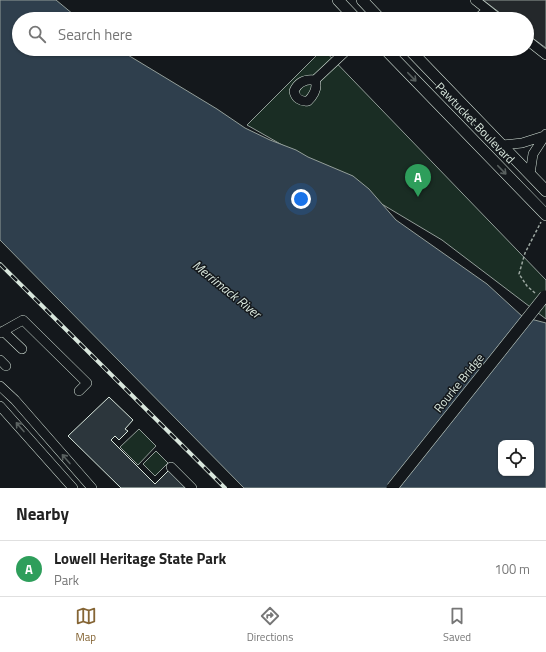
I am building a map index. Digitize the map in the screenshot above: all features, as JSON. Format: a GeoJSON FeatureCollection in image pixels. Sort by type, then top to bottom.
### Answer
{"type":"FeatureCollection","features":[{"type":"Feature","properties":{"kind":"main road"},"geometry":{"type":"LineString","coordinates":[[362,0],[373,12]]}},
{"type":"Feature","properties":{"kind":"main road"},"geometry":{"type":"LineString","coordinates":[[343,2],[351,12]]}},
{"type":"Feature","properties":{"kind":"main road","name":"Pawtucket Boulevard"},"geometry":{"type":"LineString","coordinates":[[392,56],[546,215]]}},
{"type":"Feature","properties":{"kind":"main road","name":"Pawtucket Boulevard"},"geometry":{"type":"LineString","coordinates":[[416,56],[546,191]]}},
{"type":"Feature","properties":{"kind":"main road","name":"Rourke Bridge"},"geometry":{"type":"LineString","coordinates":[[392,488],[542,295]]}},
{"type":"Feature","properties":{"kind":"street"},"geometry":{"type":"LineString","coordinates":[[475,0],[490,12]]}},
{"type":"Feature","properties":{"kind":"street"},"geometry":{"type":"LineString","coordinates":[[534,46],[546,55]]}},
{"type":"Feature","properties":{"kind":"street"},"geometry":{"type":"LineString","coordinates":[[315,80],[341,56]]}},
{"type":"Feature","properties":{"kind":"street"},"geometry":{"type":"LineString","coordinates":[[502,145],[522,143],[545,135]]}},
{"type":"Feature","properties":{"kind":"street"},"geometry":{"type":"LineString","coordinates":[[530,174],[533,154],[545,135]]}},
{"type":"Feature","properties":{"kind":"street"},"geometry":{"type":"LineString","coordinates":[[22,349],[2,332],[23,320],[87,382],[78,391]]}},
{"type":"Feature","properties":{"kind":"street"},"geometry":{"type":"LineString","coordinates":[[0,386],[15,400],[92,488]]}},
{"type":"Feature","properties":{"kind":"street"},"geometry":{"type":"LineString","coordinates":[[0,406],[73,488]]}},
{"type":"Feature","properties":{"kind":"street"},"geometry":{"type":"LineString","coordinates":[[171,467],[192,488]]}},
{"type":"Feature","properties":{"kind":"path"},"geometry":{"type":"LineString","coordinates":[[542,295],[527,286],[519,274],[528,246],[546,215]]}},
{"type":"Feature","properties":{"kind":"green space"},"geometry":{"type":"Polygon","coordinates":[[[316,56],[330,56],[546,280],[546,319],[442,240],[247,125],[316,56]]]}},
{"type":"Feature","properties":{"kind":"green space"},"geometry":{"type":"Polygon","coordinates":[[[139,429],[156,446],[138,465],[120,447],[139,429]]]}},
{"type":"Feature","properties":{"kind":"green space"},"geometry":{"type":"Polygon","coordinates":[[[156,451],[168,463],[155,476],[143,464],[156,451]]]}},
{"type":"Feature","properties":{"kind":"shaded area"},"geometry":{"type":"Polygon","coordinates":[[[483,0],[546,0],[546,48],[534,39],[534,12],[499,12],[483,0]]]}},
{"type":"Feature","properties":{"kind":"water","name":"Merrimack River"},"geometry":{"type":"Polygon","coordinates":[[[0,0],[56,0],[71,12],[12,12],[12,56],[130,56],[217,109],[245,128],[353,176],[369,189],[396,220],[487,284],[523,317],[546,323],[546,488],[244,488],[0,240],[0,0]]]}},
{"type":"Feature","properties":{"kind":"building"},"geometry":{"type":"Polygon","coordinates":[[[109,397],[133,420],[125,429],[128,431],[119,440],[115,436],[111,440],[155,484],[169,470],[187,488],[121,488],[68,436],[109,397]]]}},
{"type":"Feature","properties":{"kind":"railway"},"geometry":{"type":"LineString","coordinates":[[0,264],[225,488]]}},
{"type":"Feature","properties":{"kind":"place","name":"Lowell Heritage State Park"},"geometry":{"type":"Point","coordinates":[418,197]}}]}
